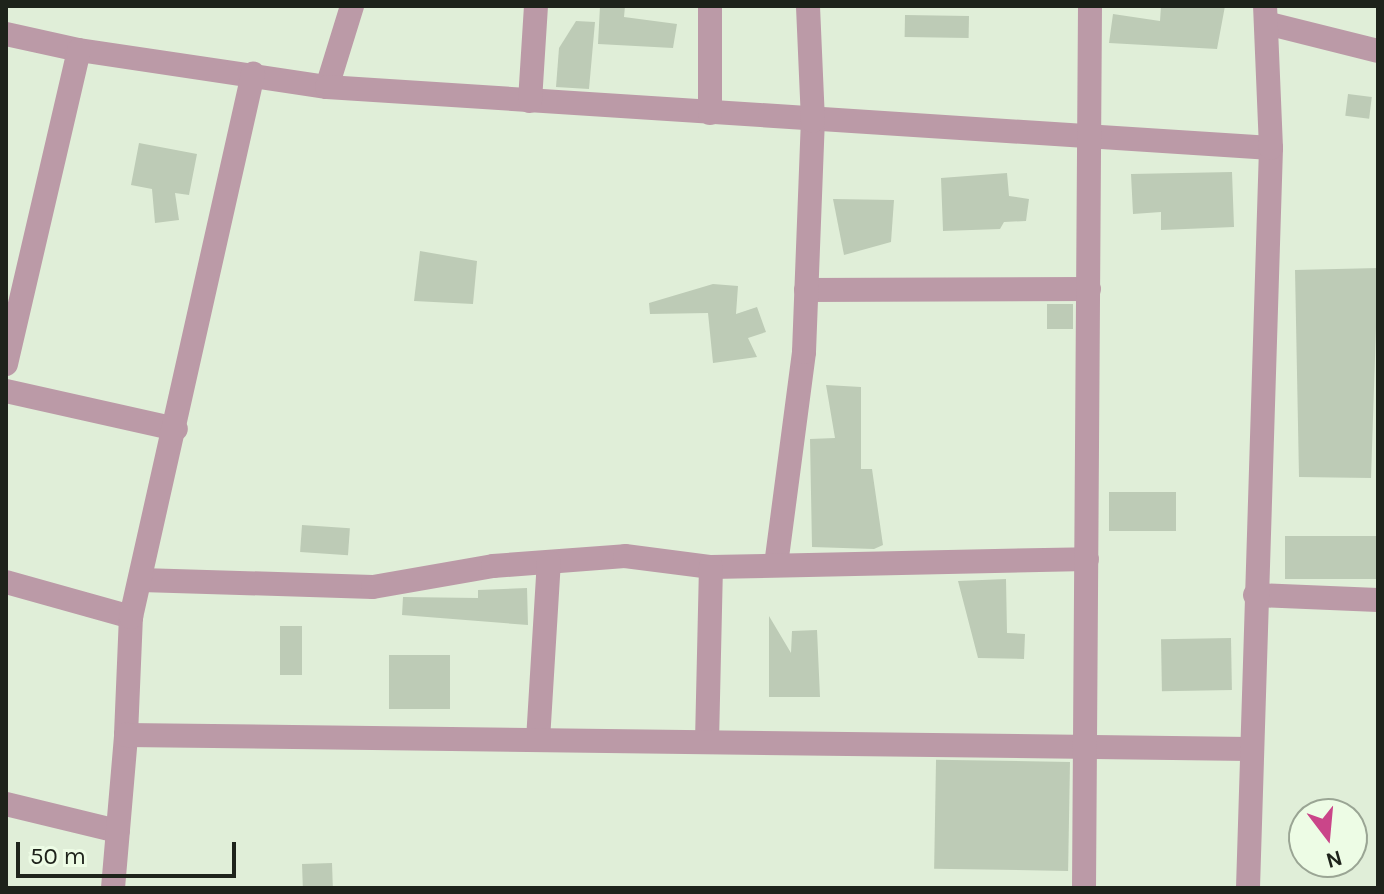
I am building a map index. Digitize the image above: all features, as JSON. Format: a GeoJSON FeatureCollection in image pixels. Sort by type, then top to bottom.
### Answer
{"type":"FeatureCollection","features":[{"type":"Feature","properties":{"kind":"street"},"geometry":{"type":"LineString","coordinates":[[327,87],[352,6]]}},
{"type":"Feature","properties":{"kind":"street"},"geometry":{"type":"LineString","coordinates":[[530,101],[536,6]]}},
{"type":"Feature","properties":{"kind":"street"},"geometry":{"type":"LineString","coordinates":[[710,6],[710,113]]}},
{"type":"Feature","properties":{"kind":"street"},"geometry":{"type":"LineString","coordinates":[[776,565],[804,352],[813,121],[808,6]]}},
{"type":"Feature","properties":{"kind":"street"},"geometry":{"type":"LineString","coordinates":[[1084,888],[1090,6]]}},
{"type":"Feature","properties":{"kind":"street"},"geometry":{"type":"LineString","coordinates":[[1248,888],[1271,148],[1266,14],[1378,51]]}},
{"type":"Feature","properties":{"kind":"street"},"geometry":{"type":"LineString","coordinates":[[6,34],[79,50],[327,87],[1090,140],[1271,148]]}},
{"type":"Feature","properties":{"kind":"street"},"geometry":{"type":"LineString","coordinates":[[6,364],[79,50]]}},
{"type":"Feature","properties":{"kind":"street"},"geometry":{"type":"LineString","coordinates":[[113,888],[126,735],[131,617],[176,429],[253,74]]}},
{"type":"Feature","properties":{"kind":"street"},"geometry":{"type":"LineString","coordinates":[[806,290],[1089,289]]}},
{"type":"Feature","properties":{"kind":"street"},"geometry":{"type":"LineString","coordinates":[[6,391],[176,429]]}},
{"type":"Feature","properties":{"kind":"street"},"geometry":{"type":"LineString","coordinates":[[141,580],[373,587],[549,562],[640,556],[711,567],[1087,559]]}},
{"type":"Feature","properties":{"kind":"street"},"geometry":{"type":"LineString","coordinates":[[538,740],[549,562]]}},
{"type":"Feature","properties":{"kind":"street"},"geometry":{"type":"LineString","coordinates":[[707,742],[711,567]]}},
{"type":"Feature","properties":{"kind":"street"},"geometry":{"type":"LineString","coordinates":[[6,582],[131,617]]}},
{"type":"Feature","properties":{"kind":"street"},"geometry":{"type":"LineString","coordinates":[[1255,595],[1378,600]]}},
{"type":"Feature","properties":{"kind":"street"},"geometry":{"type":"LineString","coordinates":[[126,735],[1250,749]]}},
{"type":"Feature","properties":{"kind":"street"},"geometry":{"type":"LineString","coordinates":[[6,804],[118,831]]}},
{"type":"Feature","properties":{"kind":"building"},"geometry":{"type":"Polygon","coordinates":[[[600,6],[625,6],[624,17],[677,24],[673,48],[598,44],[600,6]]]}},
{"type":"Feature","properties":{"kind":"building"},"geometry":{"type":"Polygon","coordinates":[[[1161,6],[1225,6],[1217,49],[1109,43],[1113,14],[1160,21],[1161,6]]]}},
{"type":"Feature","properties":{"kind":"building"},"geometry":{"type":"Polygon","coordinates":[[[905,15],[969,16],[969,38],[905,37],[905,15]]]}},
{"type":"Feature","properties":{"kind":"building"},"geometry":{"type":"Polygon","coordinates":[[[576,21],[595,22],[589,89],[556,87],[559,48],[576,21]]]}},
{"type":"Feature","properties":{"kind":"building"},"geometry":{"type":"Polygon","coordinates":[[[1348,94],[1372,97],[1369,119],[1345,116],[1348,94]]]}},
{"type":"Feature","properties":{"kind":"building"},"geometry":{"type":"Polygon","coordinates":[[[139,143],[197,154],[189,195],[175,193],[179,220],[155,223],[152,189],[131,185],[139,143]]]}},
{"type":"Feature","properties":{"kind":"building"},"geometry":{"type":"Polygon","coordinates":[[[1232,172],[1234,227],[1161,230],[1161,212],[1133,214],[1131,174],[1232,172]]]}},
{"type":"Feature","properties":{"kind":"building"},"geometry":{"type":"Polygon","coordinates":[[[1007,173],[1009,196],[1029,199],[1026,221],[1004,222],[1000,229],[943,231],[941,178],[1007,173]]]}},
{"type":"Feature","properties":{"kind":"building"},"geometry":{"type":"Polygon","coordinates":[[[833,199],[894,200],[891,242],[844,255],[833,199]]]}},
{"type":"Feature","properties":{"kind":"building"},"geometry":{"type":"Polygon","coordinates":[[[420,251],[477,261],[473,304],[414,301],[420,251]]]}},
{"type":"Feature","properties":{"kind":"building"},"geometry":{"type":"Polygon","coordinates":[[[1378,268],[1371,478],[1299,477],[1295,270],[1378,268]]]}},
{"type":"Feature","properties":{"kind":"building"},"geometry":{"type":"Polygon","coordinates":[[[713,284],[738,286],[736,314],[757,307],[766,332],[748,338],[757,357],[713,363],[708,313],[650,314],[649,303],[713,284]]]}},
{"type":"Feature","properties":{"kind":"building"},"geometry":{"type":"Polygon","coordinates":[[[1047,304],[1073,304],[1073,329],[1047,329],[1047,304]]]}},
{"type":"Feature","properties":{"kind":"building"},"geometry":{"type":"Polygon","coordinates":[[[826,385],[861,387],[861,469],[872,469],[883,545],[874,549],[812,547],[810,439],[835,438],[826,385]]]}},
{"type":"Feature","properties":{"kind":"building"},"geometry":{"type":"Polygon","coordinates":[[[1109,492],[1176,492],[1176,531],[1109,531],[1109,492]]]}},
{"type":"Feature","properties":{"kind":"building"},"geometry":{"type":"Polygon","coordinates":[[[302,525],[350,528],[348,555],[300,552],[302,525]]]}},
{"type":"Feature","properties":{"kind":"building"},"geometry":{"type":"Polygon","coordinates":[[[1285,536],[1378,536],[1378,579],[1285,579],[1285,536]]]}},
{"type":"Feature","properties":{"kind":"building"},"geometry":{"type":"Polygon","coordinates":[[[1006,579],[1007,633],[1025,634],[1024,659],[978,658],[958,581],[1006,579]]]}},
{"type":"Feature","properties":{"kind":"building"},"geometry":{"type":"Polygon","coordinates":[[[527,588],[528,625],[402,615],[403,597],[478,598],[478,590],[527,588]]]}},
{"type":"Feature","properties":{"kind":"building"},"geometry":{"type":"Polygon","coordinates":[[[769,616],[791,653],[792,631],[817,630],[820,697],[769,697],[769,616]]]}},
{"type":"Feature","properties":{"kind":"building"},"geometry":{"type":"Polygon","coordinates":[[[280,626],[302,626],[302,675],[280,675],[280,626]]]}},
{"type":"Feature","properties":{"kind":"building"},"geometry":{"type":"Polygon","coordinates":[[[1231,638],[1232,690],[1162,691],[1161,639],[1231,638]]]}},
{"type":"Feature","properties":{"kind":"building"},"geometry":{"type":"Polygon","coordinates":[[[389,655],[450,655],[450,709],[389,709],[389,655]]]}},
{"type":"Feature","properties":{"kind":"building"},"geometry":{"type":"Polygon","coordinates":[[[936,760],[1070,762],[1068,871],[934,869],[936,760]]]}},
{"type":"Feature","properties":{"kind":"building"},"geometry":{"type":"Polygon","coordinates":[[[332,863],[333,887],[303,888],[302,864],[332,863]]]}}]}
